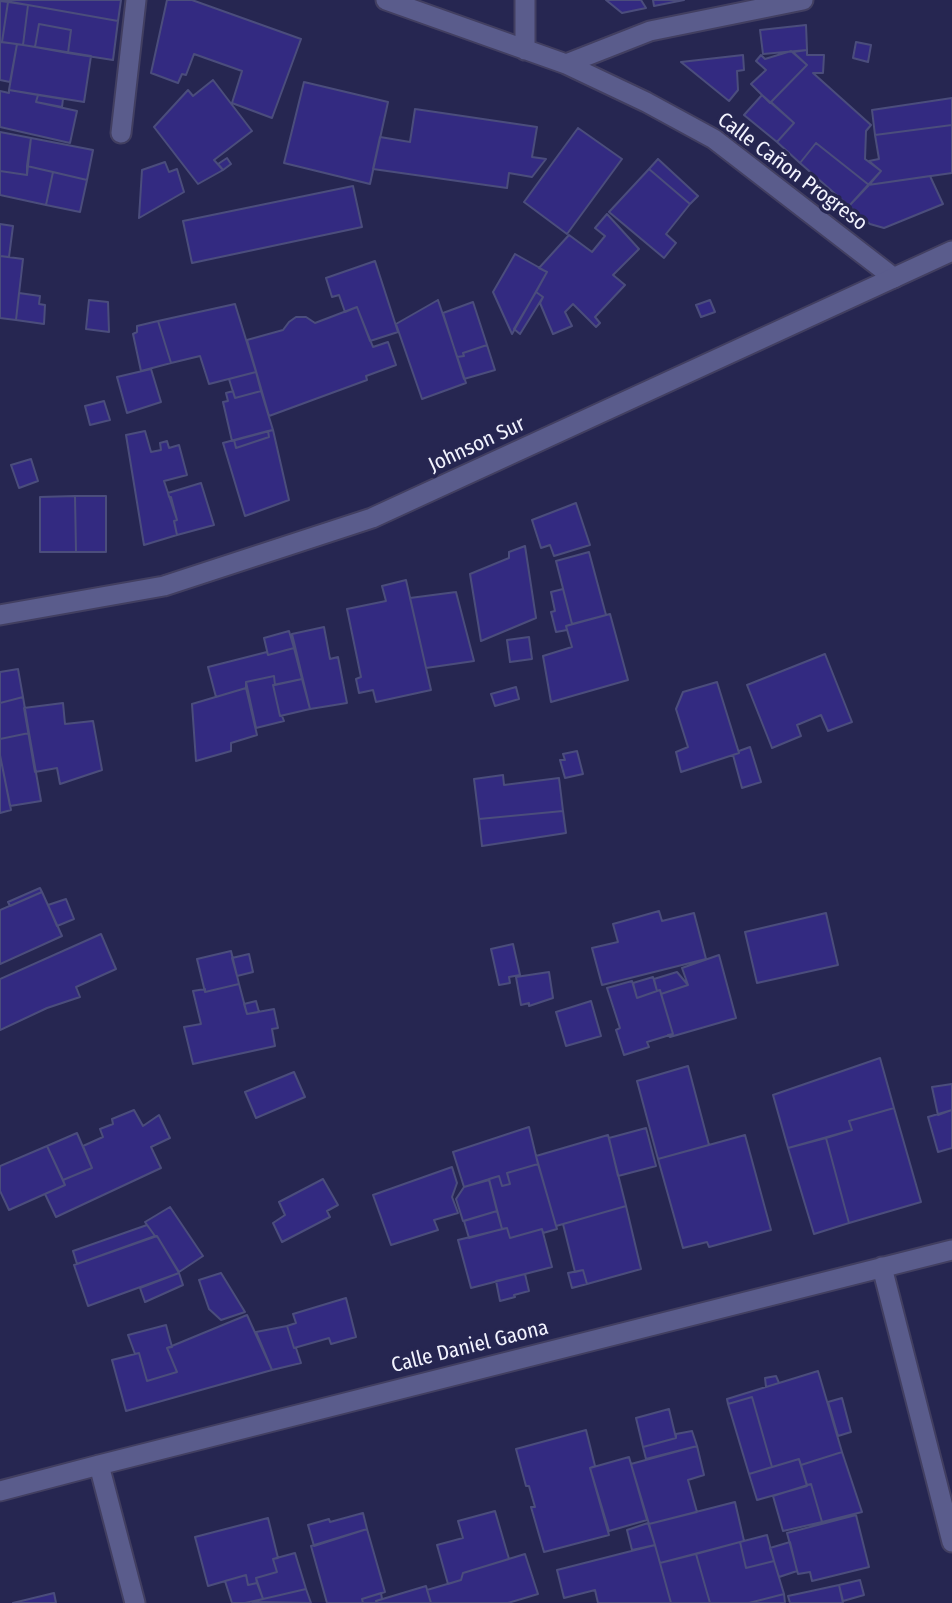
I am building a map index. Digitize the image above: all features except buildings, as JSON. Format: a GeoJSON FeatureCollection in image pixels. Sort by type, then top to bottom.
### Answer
{"type":"FeatureCollection","features":[{"type":"Feature","properties":{"kind":"street"},"geometry":{"type":"LineString","coordinates":[[121,133],[136,0]]}},
{"type":"Feature","properties":{"kind":"street","name":"Calle Cañon Progreso"},"geometry":{"type":"LineString","coordinates":[[386,0],[566,64],[646,102],[714,139],[894,278]]}},
{"type":"Feature","properties":{"kind":"street"},"geometry":{"type":"LineString","coordinates":[[525,0],[525,50]]}},
{"type":"Feature","properties":{"kind":"street"},"geometry":{"type":"LineString","coordinates":[[566,64],[650,32],[803,0]]}},
{"type":"Feature","properties":{"kind":"street","name":"Johnson Sur"},"geometry":{"type":"LineString","coordinates":[[0,615],[164,586],[372,518],[952,251]]}},
{"type":"Feature","properties":{"kind":"street","name":"Calle Daniel Gaona"},"geometry":{"type":"LineString","coordinates":[[0,1492],[952,1250]]}},
{"type":"Feature","properties":{"kind":"street"},"geometry":{"type":"LineString","coordinates":[[882,1267],[952,1542]]}},
{"type":"Feature","properties":{"kind":"street"},"geometry":{"type":"LineString","coordinates":[[99,1465],[135,1603]]}}]}
